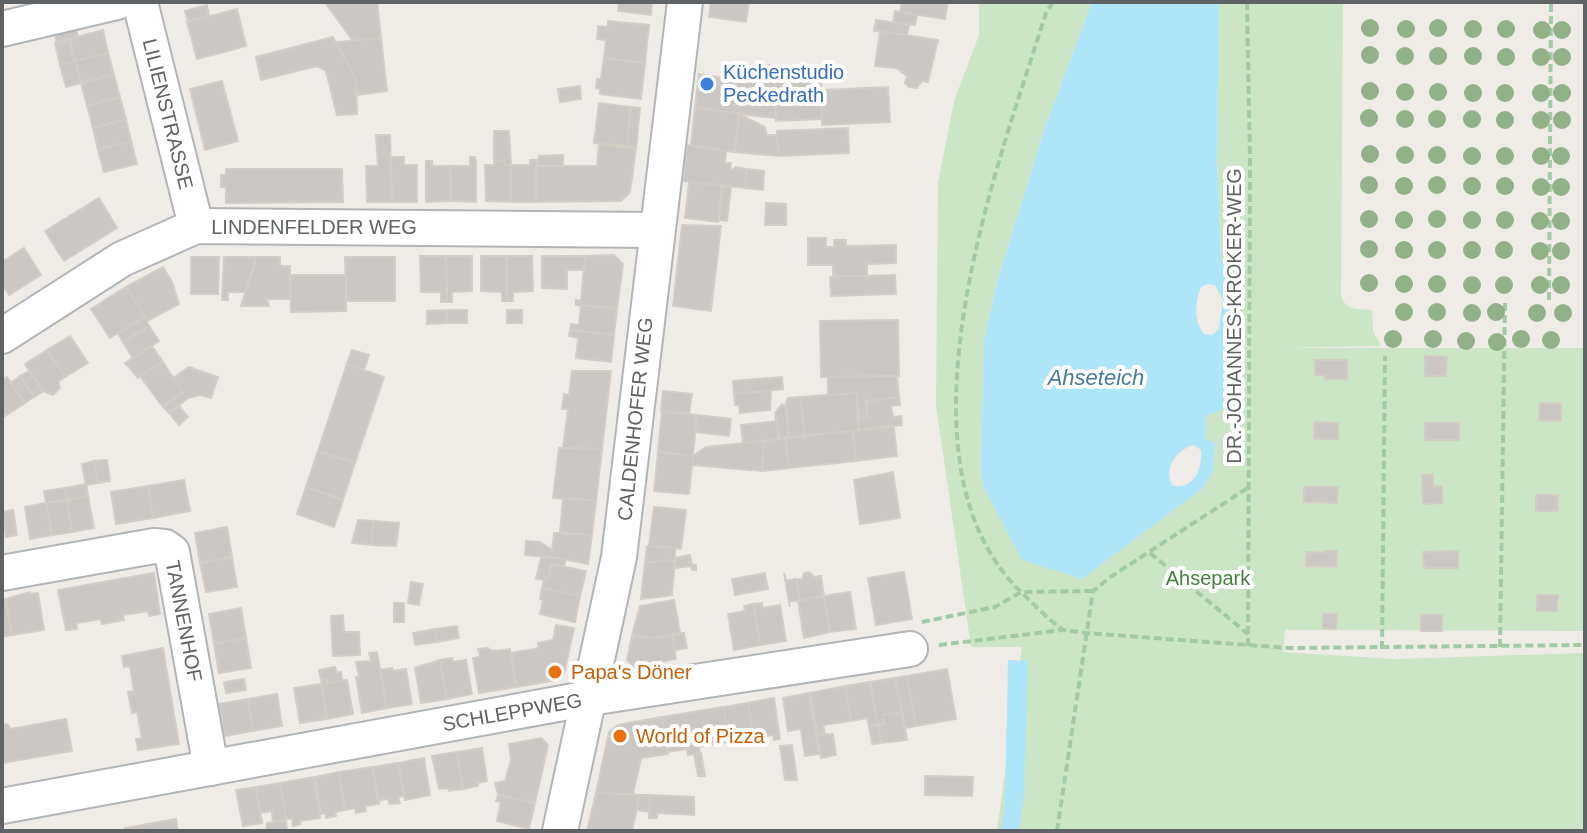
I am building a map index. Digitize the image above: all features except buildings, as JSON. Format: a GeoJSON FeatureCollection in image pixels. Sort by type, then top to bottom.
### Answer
{"type":"FeatureCollection","features":[{"type":"Feature","properties":{"kind":"street"},"geometry":{"type":"LineString","coordinates":[[2,29],[117,2]]}},
{"type":"Feature","properties":{"kind":"street","name":"LILIENSTRASSE"},"geometry":{"type":"LineString","coordinates":[[140,2],[196,226]]}},
{"type":"Feature","properties":{"kind":"street","name":"CALDENHOFER WEG"},"geometry":{"type":"LineString","coordinates":[[560,831],[619,557],[685,2]]}},
{"type":"Feature","properties":{"kind":"street","name":"LINDENFELDER WEG"},"geometry":{"type":"LineString","coordinates":[[2,336],[122,259],[196,226],[656,230]]}},
{"type":"Feature","properties":{"kind":"street","name":"TANNENHOF"},"geometry":{"type":"LineString","coordinates":[[2,573],[154,546],[165,547],[172,552],[211,768]]}},
{"type":"Feature","properties":{"kind":"street","name":"SCHLEPPWEG"},"geometry":{"type":"LineString","coordinates":[[2,806],[590,698],[910,649]]}},
{"type":"Feature","properties":{"kind":"path"},"geometry":{"type":"LineString","coordinates":[[1050,2],[983,218],[962,332],[958,379],[959,455],[971,513],[990,551],[1007,578],[1063,630]]}},
{"type":"Feature","properties":{"kind":"path","name":"DR.-JOHANNES-KROKER-WEG"},"geometry":{"type":"LineString","coordinates":[[1093,591],[1249,487],[1247,2]]}},
{"type":"Feature","properties":{"kind":"path"},"geometry":{"type":"LineString","coordinates":[[1549,300],[1551,2]]}},
{"type":"Feature","properties":{"kind":"path"},"geometry":{"type":"LineString","coordinates":[[1500,647],[1505,300]]}},
{"type":"Feature","properties":{"kind":"path"},"geometry":{"type":"LineString","coordinates":[[1382,649],[1385,356]]}},
{"type":"Feature","properties":{"kind":"path"},"geometry":{"type":"LineString","coordinates":[[1248,646],[1249,487]]}},
{"type":"Feature","properties":{"kind":"path"},"geometry":{"type":"LineString","coordinates":[[1150,553],[1248,634]]}},
{"type":"Feature","properties":{"kind":"path"},"geometry":{"type":"LineString","coordinates":[[1057,831],[1086,633],[1093,591],[1021,592],[995,607],[910,626],[910,649],[1063,630],[1086,633],[1248,646],[1382,649],[1585,645]]}},
{"type":"Feature","properties":{"kind":"green space","name":"Ahsepark"},"geometry":{"type":"Polygon","coordinates":[[[979,2],[1092,2],[1045,127],[997,282],[984,341],[981,467],[983,486],[1082,579],[1213,471],[1215,442],[1205,439],[1206,416],[1235,282],[1221,258],[1217,158],[1219,2],[1343,2],[1341,296],[1349,307],[1372,310],[1373,331],[1381,346],[1278,348],[1585,348],[1585,631],[1285,630],[1283,652],[1395,659],[1585,653],[1585,831],[997,831],[1022,647],[971,647],[936,405],[938,183],[954,101],[979,35],[979,2]]]}},
{"type":"Feature","properties":{"kind":"water","name":"Ahseteich"},"geometry":{"type":"Polygon","coordinates":[[[1092,2],[1219,2],[1217,158],[1221,258],[1235,282],[1234,405],[1206,416],[1205,439],[1215,442],[1213,471],[1203,488],[1082,579],[1022,560],[983,486],[981,467],[984,341],[997,282],[1045,127],[1092,2]],[[1215,285],[1201,287],[1199,293],[1197,317],[1204,334],[1212,335],[1219,329],[1223,300],[1215,285]],[[1194,445],[1182,451],[1173,461],[1169,473],[1173,486],[1187,484],[1196,476],[1201,450],[1194,445]]]}},
{"type":"Feature","properties":{"kind":"water"},"geometry":{"type":"Polygon","coordinates":[[[1008,660],[1028,661],[1024,796],[1019,831],[1001,831],[1005,803],[1008,660]]]}},
{"type":"Feature","properties":{"kind":"place","name":"Küchenstudio Peckedrath"},"geometry":{"type":"Point","coordinates":[707,84]}},
{"type":"Feature","properties":{"kind":"place","name":"Papa's Döner"},"geometry":{"type":"Point","coordinates":[555,672]}},
{"type":"Feature","properties":{"kind":"place","name":"World of Pizza"},"geometry":{"type":"Point","coordinates":[620,736]}}]}
